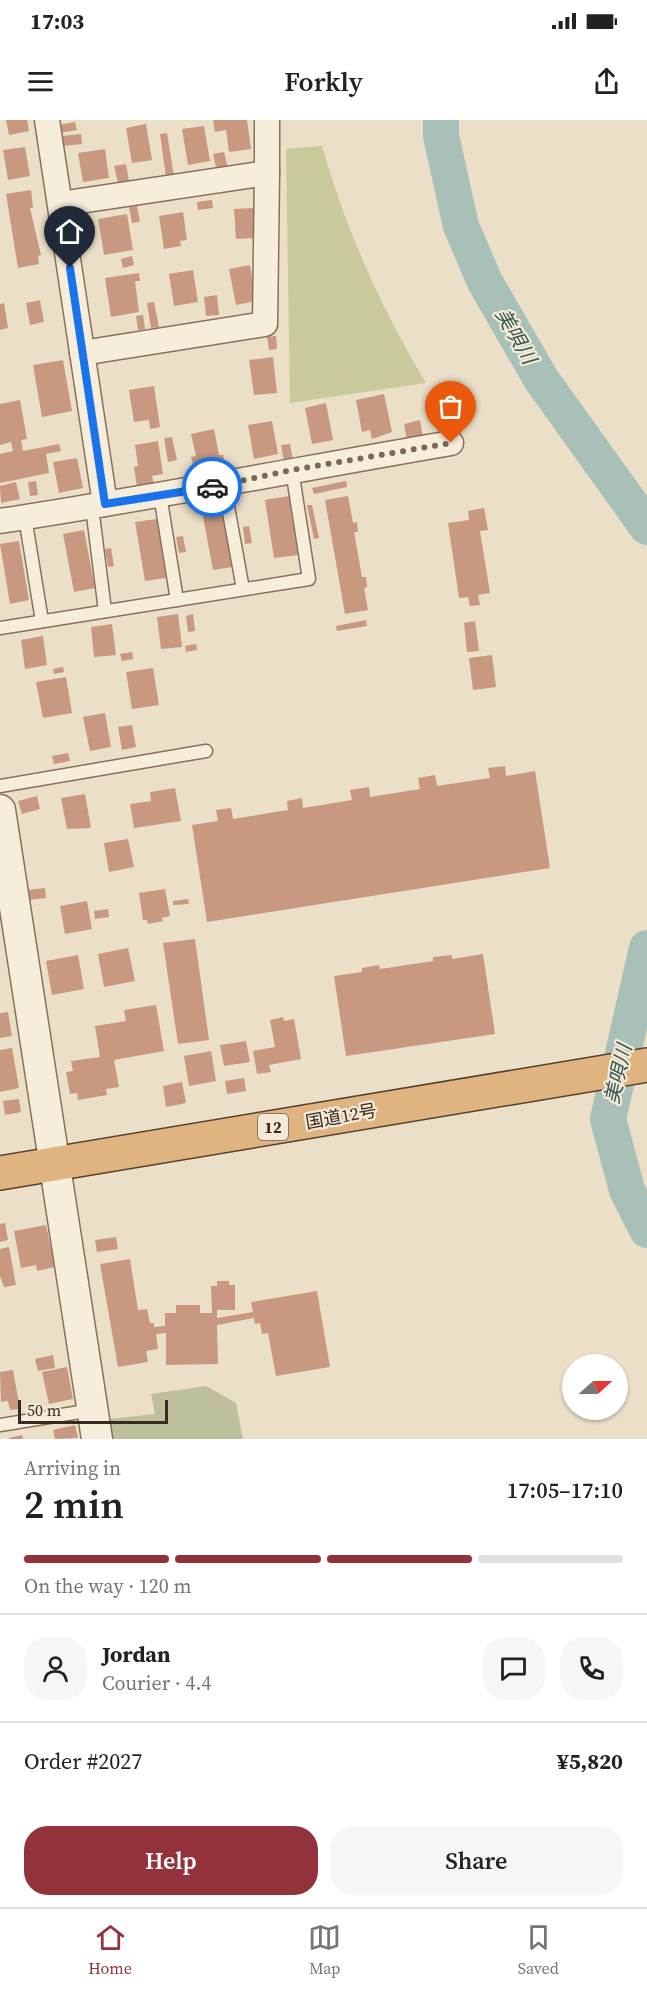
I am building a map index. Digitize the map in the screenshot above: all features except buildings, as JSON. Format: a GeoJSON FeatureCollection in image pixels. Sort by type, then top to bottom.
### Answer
{"type":"FeatureCollection","features":[{"type":"Feature","properties":{"kind":"highway","name":"国道12号"},"geometry":{"type":"LineString","coordinates":[[0,1173],[647,1065]]}},
{"type":"Feature","properties":{"kind":"street"},"geometry":{"type":"LineString","coordinates":[[47,120],[82,353],[98,506]]}},
{"type":"Feature","properties":{"kind":"street"},"geometry":{"type":"LineString","coordinates":[[82,353],[265,324],[267,120]]}},
{"type":"Feature","properties":{"kind":"street"},"geometry":{"type":"LineString","coordinates":[[60,204],[267,173]]}},
{"type":"Feature","properties":{"kind":"street"},"geometry":{"type":"LineString","coordinates":[[0,520],[224,485],[292,470],[451,443]]}},
{"type":"Feature","properties":{"kind":"street"},"geometry":{"type":"LineString","coordinates":[[0,810],[97,1439]]}},
{"type":"Feature","properties":{"kind":"lane"},"geometry":{"type":"LineString","coordinates":[[0,628],[309,579],[292,470]]}},
{"type":"Feature","properties":{"kind":"lane"},"geometry":{"type":"LineString","coordinates":[[224,485],[243,589]]}},
{"type":"Feature","properties":{"kind":"lane"},"geometry":{"type":"LineString","coordinates":[[160,495],[177,600]]}},
{"type":"Feature","properties":{"kind":"lane"},"geometry":{"type":"LineString","coordinates":[[98,506],[105,611]]}},
{"type":"Feature","properties":{"kind":"lane"},"geometry":{"type":"LineString","coordinates":[[26,517],[42,621]]}},
{"type":"Feature","properties":{"kind":"lane"},"geometry":{"type":"LineString","coordinates":[[0,786],[206,752]]}},
{"type":"Feature","properties":{"kind":"lane"},"geometry":{"type":"LineString","coordinates":[[0,1425],[92,1410]]}},
{"type":"Feature","properties":{"kind":"green space"},"geometry":{"type":"Polygon","coordinates":[[[322,146],[342,208],[366,268],[394,326],[426,383],[290,403],[286,149],[322,146]]]}},
{"type":"Feature","properties":{"kind":"green space"},"geometry":{"type":"Polygon","coordinates":[[[206,1386],[236,1403],[243,1439],[112,1439],[109,1419],[155,1414],[151,1394],[206,1386]]]}},
{"type":"Feature","properties":{"kind":"waterway","name":"美唄川"},"geometry":{"type":"LineString","coordinates":[[441,120],[441,136],[461,226],[485,282],[541,379],[647,527]]}},
{"type":"Feature","properties":{"kind":"waterway","name":"美唄川"},"geometry":{"type":"LineString","coordinates":[[647,948],[608,1119],[627,1190],[647,1230]]}},
{"type":"Feature","properties":{"kind":"way so far"},"geometry":{"type":"LineString","coordinates":[[212,487],[292,470],[451,443]]}},
{"type":"Feature","properties":{"kind":"route"},"geometry":{"type":"LineString","coordinates":[[70,268],[105,504],[212,487]]}}]}
